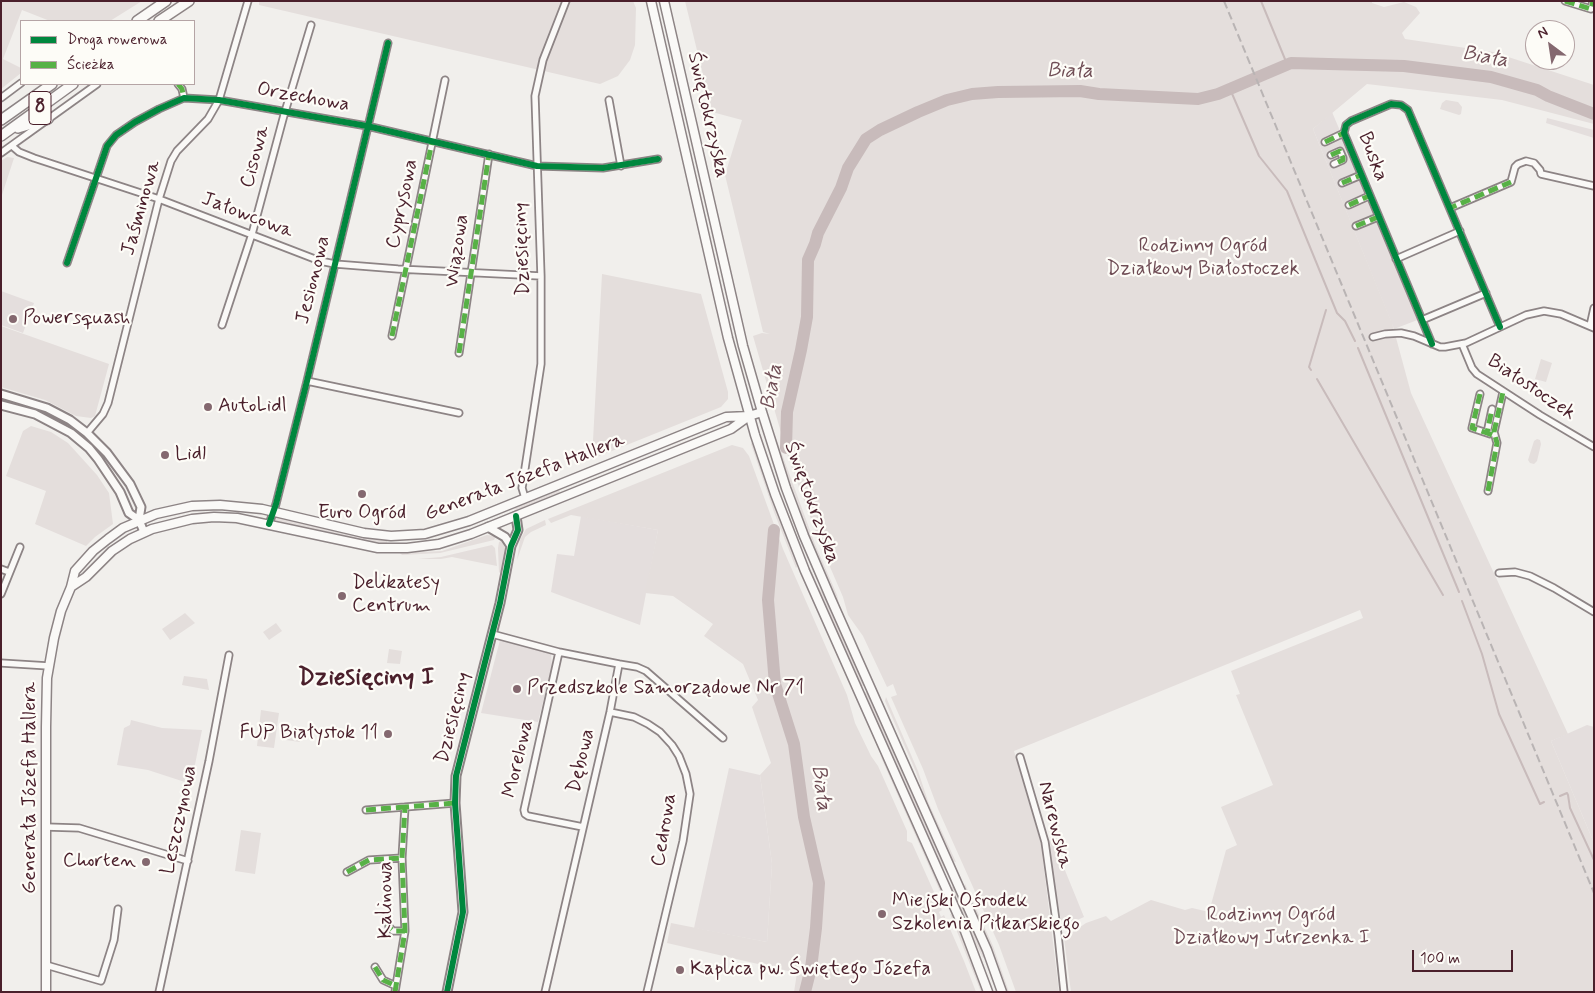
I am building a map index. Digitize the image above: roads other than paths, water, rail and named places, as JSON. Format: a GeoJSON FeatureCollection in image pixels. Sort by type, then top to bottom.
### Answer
{"type":"FeatureCollection","features":[{"type":"Feature","properties":{"kind":"highway"},"geometry":{"type":"LineString","coordinates":[[138,20],[166,1]]}},
{"type":"Feature","properties":{"kind":"highway"},"geometry":{"type":"LineString","coordinates":[[160,20],[189,1]]}},
{"type":"Feature","properties":{"kind":"highway","name":"8"},"geometry":{"type":"LineString","coordinates":[[1,120],[51,85]]}},
{"type":"Feature","properties":{"kind":"highway","name":"8"},"geometry":{"type":"LineString","coordinates":[[5,134],[72,85]]}},
{"type":"Feature","properties":{"kind":"highway"},"geometry":{"type":"LineString","coordinates":[[5,134],[48,119]]}},
{"type":"Feature","properties":{"kind":"main road","name":"Świętokrzyska"},"geometry":{"type":"LineString","coordinates":[[651,1],[716,287],[749,416],[781,511],[805,571],[973,950],[988,992]]}},
{"type":"Feature","properties":{"kind":"main road","name":"Świętokrzyska"},"geometry":{"type":"LineString","coordinates":[[664,1],[739,330],[786,488],[817,566],[990,958],[1002,992]]}},
{"type":"Feature","properties":{"kind":"main road","name":"Generała Józefa Hallera"},"geometry":{"type":"LineString","coordinates":[[46,992],[46,727],[49,666],[61,610],[71,587],[75,570],[93,551],[120,530],[139,520],[174,510],[198,506],[227,505],[274,512],[364,533],[391,536],[425,534],[449,528],[726,417],[749,416],[762,412]]}},
{"type":"Feature","properties":{"kind":"main road","name":"Generała Józefa Hallera"},"geometry":{"type":"LineString","coordinates":[[71,587],[86,577],[119,546],[144,532],[177,521],[221,517],[237,518],[368,547],[392,549],[439,544],[488,527],[731,430],[749,416]]}},
{"type":"Feature","properties":{"kind":"main road"},"geometry":{"type":"LineString","coordinates":[[632,456],[637,467]]}},
{"type":"Feature","properties":{"kind":"main road"},"geometry":{"type":"LineString","coordinates":[[174,510],[177,521]]}},
{"type":"Feature","properties":{"kind":"main road"},"geometry":{"type":"LineString","coordinates":[[391,536],[392,549]]}},
{"type":"Feature","properties":{"kind":"main road"},"geometry":{"type":"LineString","coordinates":[[805,571],[817,566]]}},
{"type":"Feature","properties":{"kind":"main road"},"geometry":{"type":"LineString","coordinates":[[942,880],[950,885],[954,881],[953,876]]}},
{"type":"Feature","properties":{"kind":"street","name":"Jaśminowa"},"geometry":{"type":"LineString","coordinates":[[87,433],[108,403],[159,199],[175,156],[208,119],[219,100],[248,1]]}},
{"type":"Feature","properties":{"kind":"street","name":"Dziesięciny"},"geometry":{"type":"LineString","coordinates":[[525,498],[522,488],[541,364],[541,276],[535,108],[536,85],[543,60],[566,1]]}},
{"type":"Feature","properties":{"kind":"street"},"geometry":{"type":"LineString","coordinates":[[1565,1],[1591,9],[1593,1]]}},
{"type":"Feature","properties":{"kind":"street","name":"Cisowa"},"geometry":{"type":"LineString","coordinates":[[222,325],[252,234],[285,111],[311,26]]}},
{"type":"Feature","properties":{"kind":"street","name":"Jesionowa"},"geometry":{"type":"LineString","coordinates":[[269,524],[274,512],[307,381],[388,43]]}},
{"type":"Feature","properties":{"kind":"street","name":"Cyprysowa"},"geometry":{"type":"LineString","coordinates":[[392,336],[445,80]]}},
{"type":"Feature","properties":{"kind":"street"},"geometry":{"type":"LineString","coordinates":[[1,98],[20,84]]}},
{"type":"Feature","properties":{"kind":"street"},"geometry":{"type":"LineString","coordinates":[[1,154],[96,85]]}},
{"type":"Feature","properties":{"kind":"street"},"geometry":{"type":"LineString","coordinates":[[179,85],[184,98]]}},
{"type":"Feature","properties":{"kind":"street","name":"Orzechowa"},"geometry":{"type":"LineString","coordinates":[[66,263],[107,146],[116,135],[147,115],[184,98],[219,100],[367,126],[537,166],[604,168],[658,159]]}},
{"type":"Feature","properties":{"kind":"street"},"geometry":{"type":"LineString","coordinates":[[609,100],[620,166]]}},
{"type":"Feature","properties":{"kind":"street","name":"Buska"},"geometry":{"type":"LineString","coordinates":[[1432,344],[1344,133],[1346,125],[1351,121],[1391,104],[1406,107],[1500,327]]}},
{"type":"Feature","properties":{"kind":"street"},"geometry":{"type":"LineString","coordinates":[[1325,142],[1344,133]]}},
{"type":"Feature","properties":{"kind":"street","name":"Jałowcowa"},"geometry":{"type":"LineString","coordinates":[[12,146],[19,152],[34,158],[95,180],[159,199],[311,258],[335,264],[406,270],[541,276]]}},
{"type":"Feature","properties":{"kind":"street"},"geometry":{"type":"LineString","coordinates":[[1330,155],[1340,151],[1343,157]]}},
{"type":"Feature","properties":{"kind":"street"},"geometry":{"type":"LineString","coordinates":[[1334,164],[1352,153]]}},
{"type":"Feature","properties":{"kind":"street","name":"Wiązowa"},"geometry":{"type":"LineString","coordinates":[[459,353],[489,154]]}},
{"type":"Feature","properties":{"kind":"street"},"geometry":{"type":"LineString","coordinates":[[1450,208],[1511,182],[1515,167],[1526,161],[1534,163],[1541,174],[1594,186]]}},
{"type":"Feature","properties":{"kind":"street"},"geometry":{"type":"LineString","coordinates":[[1342,183],[1361,175]]}},
{"type":"Feature","properties":{"kind":"street"},"geometry":{"type":"LineString","coordinates":[[1349,205],[1369,196]]}},
{"type":"Feature","properties":{"kind":"street"},"geometry":{"type":"LineString","coordinates":[[1356,226],[1378,217]]}},
{"type":"Feature","properties":{"kind":"street"},"geometry":{"type":"LineString","coordinates":[[1396,259],[1460,231]]}},
{"type":"Feature","properties":{"kind":"street"},"geometry":{"type":"LineString","coordinates":[[1422,320],[1486,293]]}},
{"type":"Feature","properties":{"kind":"street"},"geometry":{"type":"LineString","coordinates":[[1372,337],[1398,333],[1414,336],[1442,347],[1462,344],[1526,315],[1544,312],[1560,314],[1592,327],[1594,308]]}},
{"type":"Feature","properties":{"kind":"street","name":"Białostoczek"},"geometry":{"type":"LineString","coordinates":[[1462,344],[1475,372],[1503,392],[1594,448]]}},
{"type":"Feature","properties":{"kind":"street"},"geometry":{"type":"LineString","coordinates":[[307,381],[459,413]]}},
{"type":"Feature","properties":{"kind":"street"},"geometry":{"type":"LineString","coordinates":[[1488,491],[1496,437],[1494,432],[1503,392]]}},
{"type":"Feature","properties":{"kind":"street"},"geometry":{"type":"LineString","coordinates":[[1,394],[47,408],[70,420],[87,433],[107,453],[130,484],[141,508],[139,520],[144,532]]}},
{"type":"Feature","properties":{"kind":"street"},"geometry":{"type":"LineString","coordinates":[[1480,394],[1472,428],[1496,437]]}},
{"type":"Feature","properties":{"kind":"street"},"geometry":{"type":"LineString","coordinates":[[1,404],[35,414],[63,428],[89,448],[120,492],[129,513],[139,520]]}},
{"type":"Feature","properties":{"kind":"street"},"geometry":{"type":"LineString","coordinates":[[1487,433],[1492,409]]}},
{"type":"Feature","properties":{"kind":"street"},"geometry":{"type":"LineString","coordinates":[[98,459],[107,453]]}},
{"type":"Feature","properties":{"kind":"street","name":"Dziesięciny"},"geometry":{"type":"LineString","coordinates":[[447,992],[463,912],[456,804],[456,772],[492,634],[511,546],[518,530],[516,516]]}},
{"type":"Feature","properties":{"kind":"street"},"geometry":{"type":"LineString","coordinates":[[488,527],[505,537],[511,546]]}},
{"type":"Feature","properties":{"kind":"street"},"geometry":{"type":"LineString","coordinates":[[1,594],[20,547]]}},
{"type":"Feature","properties":{"kind":"street"},"geometry":{"type":"LineString","coordinates":[[1,569],[9,572]]}},
{"type":"Feature","properties":{"kind":"street"},"geometry":{"type":"LineString","coordinates":[[1499,573],[1516,572],[1530,576],[1562,592],[1594,612]]}},
{"type":"Feature","properties":{"kind":"street"},"geometry":{"type":"LineString","coordinates":[[492,634],[560,652],[637,667],[646,671],[723,738]]}},
{"type":"Feature","properties":{"kind":"street","name":"Morelowa"},"geometry":{"type":"LineString","coordinates":[[560,652],[524,810],[528,816],[583,827]]}},
{"type":"Feature","properties":{"kind":"street","name":"Leszczynowa"},"geometry":{"type":"LineString","coordinates":[[159,992],[208,770],[228,655]]}},
{"type":"Feature","properties":{"kind":"street"},"geometry":{"type":"LineString","coordinates":[[1,662],[49,666]]}},
{"type":"Feature","properties":{"kind":"street","name":"Dębowa"},"geometry":{"type":"LineString","coordinates":[[545,992],[610,712],[619,664]]}},
{"type":"Feature","properties":{"kind":"street","name":"Cedrowa"},"geometry":{"type":"LineString","coordinates":[[610,712],[634,717],[660,732],[679,756],[686,774],[690,794],[682,840],[647,992]]}},
{"type":"Feature","properties":{"kind":"street","name":"Narewska"},"geometry":{"type":"LineString","coordinates":[[1020,757],[1045,842],[1064,992]]}},
{"type":"Feature","properties":{"kind":"street"},"geometry":{"type":"LineString","coordinates":[[366,810],[456,804]]}},
{"type":"Feature","properties":{"kind":"street","name":"Kalinowa"},"geometry":{"type":"LineString","coordinates":[[395,989],[405,931],[402,858],[405,807]]}},
{"type":"Feature","properties":{"kind":"street"},"geometry":{"type":"LineString","coordinates":[[46,827],[80,828],[188,861]]}},
{"type":"Feature","properties":{"kind":"street"},"geometry":{"type":"LineString","coordinates":[[348,872],[369,860],[402,858]]}},
{"type":"Feature","properties":{"kind":"street"},"geometry":{"type":"LineString","coordinates":[[46,965],[101,981],[114,940],[118,909]]}},
{"type":"Feature","properties":{"kind":"street"},"geometry":{"type":"LineString","coordinates":[[388,921],[389,927],[393,931],[405,931]]}},
{"type":"Feature","properties":{"kind":"street"},"geometry":{"type":"LineString","coordinates":[[375,967],[383,980],[395,989]]}},
{"type":"Feature","properties":{"kind":"waterway"},"geometry":{"type":"LineString","coordinates":[[1261,1],[1287,64]]}},
{"type":"Feature","properties":{"kind":"waterway","name":"Biała"},"geometry":{"type":"LineString","coordinates":[[786,448],[787,412],[807,317],[808,260],[818,233],[841,188],[848,168],[866,139],[880,130],[947,100],[972,94],[998,92],[1080,91],[1099,94],[1198,99],[1218,94],[1291,63],[1404,66],[1491,77],[1537,90],[1594,114]]}},
{"type":"Feature","properties":{"kind":"waterway"},"geometry":{"type":"LineString","coordinates":[[1230,89],[1259,156],[1287,191],[1337,313],[1345,321],[1355,341]]}},
{"type":"Feature","properties":{"kind":"waterway"},"geometry":{"type":"LineString","coordinates":[[1311,370],[1309,367],[1326,310]]}},
{"type":"Feature","properties":{"kind":"waterway"},"geometry":{"type":"LineString","coordinates":[[1358,348],[1459,592]]}},
{"type":"Feature","properties":{"kind":"waterway"},"geometry":{"type":"LineString","coordinates":[[1317,379],[1443,595]]}},
{"type":"Feature","properties":{"kind":"waterway","name":"Biała"},"geometry":{"type":"LineString","coordinates":[[774,530],[768,600],[775,684],[794,744],[804,817],[819,883],[811,968],[805,992]]}},
{"type":"Feature","properties":{"kind":"waterway"},"geometry":{"type":"LineString","coordinates":[[1462,601],[1482,654],[1499,714],[1540,804],[1544,802]]}},
{"type":"Feature","properties":{"kind":"waterway"},"geometry":{"type":"LineString","coordinates":[[1560,796],[1567,793],[1570,808],[1594,860]]}},
{"type":"Feature","properties":{"kind":"railway"},"geometry":{"type":"LineString","coordinates":[[1224,1],[1594,893]]}},
{"type":"Feature","properties":{"kind":"place","name":"Powersquash"},"geometry":{"type":"Point","coordinates":[13,319]}},
{"type":"Feature","properties":{"kind":"place","name":"AutoLidl"},"geometry":{"type":"Point","coordinates":[208,407]}},
{"type":"Feature","properties":{"kind":"place","name":"Lidl"},"geometry":{"type":"Point","coordinates":[165,455]}},
{"type":"Feature","properties":{"kind":"place","name":"Euro Ogród"},"geometry":{"type":"Point","coordinates":[362,494]}},
{"type":"Feature","properties":{"kind":"place","name":"Delikatesy Centrum"},"geometry":{"type":"Point","coordinates":[342,596]}},
{"type":"Feature","properties":{"kind":"place","name":"Przedszkole Samorządowe Nr 71"},"geometry":{"type":"Point","coordinates":[517,689]}},
{"type":"Feature","properties":{"kind":"place","name":"FUP Białystok 11"},"geometry":{"type":"Point","coordinates":[388,734]}},
{"type":"Feature","properties":{"kind":"place","name":"Chorten"},"geometry":{"type":"Point","coordinates":[146,862]}},
{"type":"Feature","properties":{"kind":"place","name":"Miejski Ośrodek Szkolenia Piłkarskiego"},"geometry":{"type":"Point","coordinates":[882,914]}},
{"type":"Feature","properties":{"kind":"place","name":"Kaplica pw. Świętego Józefa"},"geometry":{"type":"Point","coordinates":[680,970]}},
{"type":"Feature","properties":{"kind":"district","name":"Dziesięciny I"},"geometry":{"type":"Point","coordinates":[366,679]}},
{"type":"Feature","properties":{"kind":"park label","name":"Rodzinny Ogród Działkowy Białostoczek"},"geometry":{"type":"Point","coordinates":[1203,258]}},
{"type":"Feature","properties":{"kind":"park label","name":"Rodzinny Ogród Działkowy Jutrzenka I"},"geometry":{"type":"Point","coordinates":[1271,928]}}]}
